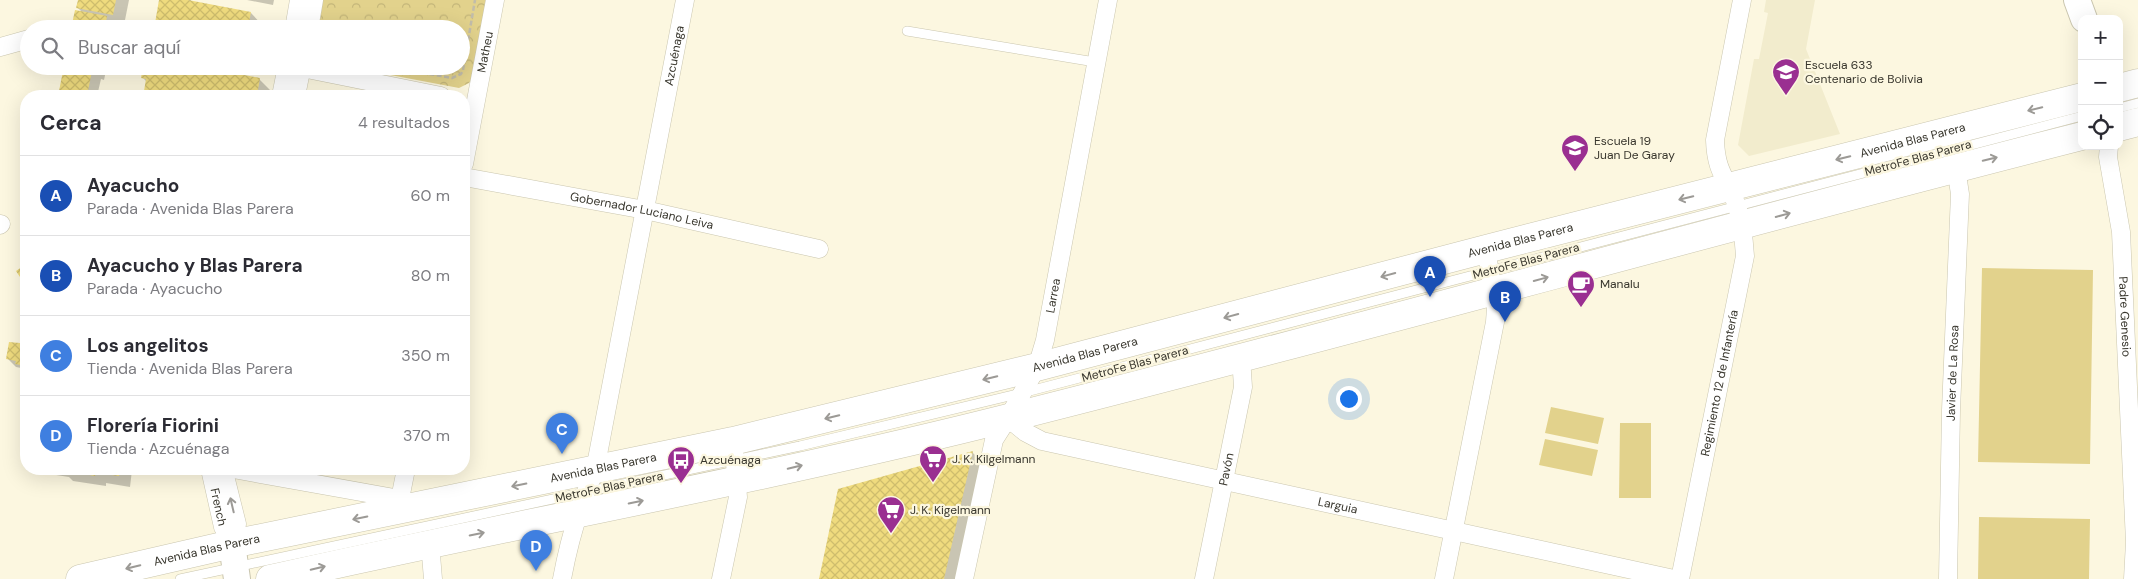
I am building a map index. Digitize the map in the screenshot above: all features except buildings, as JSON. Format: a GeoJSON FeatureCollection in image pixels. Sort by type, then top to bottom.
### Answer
{"type":"FeatureCollection","features":[{"type":"Feature","properties":{"kind":"main road"},"geometry":{"type":"LineString","coordinates":[[2123,87],[2138,83]]}},
{"type":"Feature","properties":{"kind":"main road","name":"Avenida Blas Parera"},"geometry":{"type":"LineString","coordinates":[[80,579],[234,563],[401,504],[586,493],[735,460],[1037,367],[1490,270],[1735,206],[2078,98]]}},
{"type":"Feature","properties":{"kind":"main road"},"geometry":{"type":"LineString","coordinates":[[2123,126],[2138,122]]}},
{"type":"Feature","properties":{"kind":"main road","name":"Avenida Blas Parera"},"geometry":{"type":"LineString","coordinates":[[270,579],[430,543],[586,493],[735,460],[1008,418],[1240,358],[1490,270],[1735,206],[1956,168],[2078,137]]}},
{"type":"Feature","properties":{"kind":"street"},"geometry":{"type":"LineString","coordinates":[[296,20],[300,0]]}},
{"type":"Feature","properties":{"kind":"street"},"geometry":{"type":"LineString","coordinates":[[311,20],[314,0]]}},
{"type":"Feature","properties":{"kind":"street","name":"Matheu"},"geometry":{"type":"LineString","coordinates":[[470,102],[495,0]]}},
{"type":"Feature","properties":{"kind":"street","name":"Azcuénaga"},"geometry":{"type":"LineString","coordinates":[[562,579],[570,538],[586,493],[645,210],[685,0]]}},
{"type":"Feature","properties":{"kind":"street","name":"Larrea"},"geometry":{"type":"LineString","coordinates":[[964,579],[994,440],[1037,367],[1045,340],[1108,0]]}},
{"type":"Feature","properties":{"kind":"street","name":"Regimiento 12 de Infantería"},"geometry":{"type":"LineString","coordinates":[[1680,579],[1745,256],[1735,206],[1716,158],[1715,140],[1742,0]]}},
{"type":"Feature","properties":{"kind":"street"},"geometry":{"type":"LineString","coordinates":[[2077,0],[2083,15]]}},
{"type":"Feature","properties":{"kind":"street"},"geometry":{"type":"LineString","coordinates":[[0,47],[20,41]]}},
{"type":"Feature","properties":{"kind":"street"},"geometry":{"type":"LineString","coordinates":[[284,90],[292,75]]}},
{"type":"Feature","properties":{"kind":"street"},"geometry":{"type":"LineString","coordinates":[[296,75],[296,90]]}},
{"type":"Feature","properties":{"kind":"street"},"geometry":{"type":"LineString","coordinates":[[336,75],[411,90]]}},
{"type":"Feature","properties":{"kind":"street","name":"Padre Genesio"},"geometry":{"type":"LineString","coordinates":[[2109,150],[2108,157],[2121,232],[2133,409],[2133,579]]}},
{"type":"Feature","properties":{"kind":"street","name":"Javier de La Rosa"},"geometry":{"type":"LineString","coordinates":[[1948,579],[1951,410],[1960,194],[1956,168]]}},
{"type":"Feature","properties":{"kind":"street","name":"Gobernador Luciano Leiva"},"geometry":{"type":"LineString","coordinates":[[470,178],[645,210],[819,249]]}},
{"type":"Feature","properties":{"kind":"street"},"geometry":{"type":"LineString","coordinates":[[1444,579],[1495,322],[1490,270]]}},
{"type":"Feature","properties":{"kind":"street","name":"Pavón"},"geometry":{"type":"LineString","coordinates":[[1204,579],[1243,388],[1240,358]]}},
{"type":"Feature","properties":{"kind":"street","name":"Larguia"},"geometry":{"type":"LineString","coordinates":[[1008,418],[1025,432],[1042,441],[1674,579]]}},
{"type":"Feature","properties":{"kind":"street"},"geometry":{"type":"LineString","coordinates":[[721,579],[738,497],[735,460]]}},
{"type":"Feature","properties":{"kind":"street","name":"French"},"geometry":{"type":"LineString","coordinates":[[211,475],[223,527],[234,563]]}},
{"type":"Feature","properties":{"kind":"street","name":"French"},"geometry":{"type":"LineString","coordinates":[[226,475],[237,524],[234,563]]}},
{"type":"Feature","properties":{"kind":"street"},"geometry":{"type":"LineString","coordinates":[[262,475],[401,504],[405,475]]}},
{"type":"Feature","properties":{"kind":"street"},"geometry":{"type":"LineString","coordinates":[[430,543],[433,579]]}},
{"type":"Feature","properties":{"kind":"lane"},"geometry":{"type":"LineString","coordinates":[[908,30],[1096,62]]}},
{"type":"Feature","properties":{"kind":"lane"},"geometry":{"type":"LineString","coordinates":[[2123,107],[2138,103]]}},
{"type":"Feature","properties":{"kind":"lane","name":"MetroFe Blas Parera"},"geometry":{"type":"LineString","coordinates":[[1735,206],[2078,117]]}},
{"type":"Feature","properties":{"kind":"lane","name":"MetroFe Blas Parera"},"geometry":{"type":"LineString","coordinates":[[735,460],[1022,393],[1490,270]]}},
{"type":"Feature","properties":{"kind":"lane","name":"MetroFe Blas Parera"},"geometry":{"type":"LineString","coordinates":[[180,579],[234,563],[586,493]]}},
{"type":"Feature","properties":{"kind":"path"},"geometry":{"type":"LineString","coordinates":[[470,29],[475,0]]}},
{"type":"Feature","properties":{"kind":"path"},"geometry":{"type":"LineString","coordinates":[[435,75],[452,78],[458,75]]}},
{"type":"Feature","properties":{"kind":"shaded area","name":"Escuela 633 Centenario de Bolivia"},"geometry":{"type":"Polygon","coordinates":[[[1766,0],[1815,0],[1806,49],[1840,134],[1749,156],[1738,145],[1754,59],[1759,59],[1768,13],[1764,12],[1766,0]]]}},
{"type":"Feature","properties":{"kind":"green space"},"geometry":{"type":"Polygon","coordinates":[[[319,0],[486,0],[473,78],[469,83],[459,88],[390,75],[470,75],[470,20],[316,20],[319,0]]]}},
{"type":"Feature","properties":{"kind":"green space"},"geometry":{"type":"Polygon","coordinates":[[[1982,268],[2093,270],[2090,464],[1978,462],[1982,268]]]}},
{"type":"Feature","properties":{"kind":"green space"},"geometry":{"type":"Polygon","coordinates":[[[1551,407],[1604,418],[1598,444],[1545,433],[1551,407]]]}},
{"type":"Feature","properties":{"kind":"green space"},"geometry":{"type":"Polygon","coordinates":[[[1620,423],[1651,423],[1651,498],[1619,498],[1620,423]]]}},
{"type":"Feature","properties":{"kind":"green space"},"geometry":{"type":"Polygon","coordinates":[[[1545,439],[1598,450],[1592,476],[1539,465],[1545,439]]]}},
{"type":"Feature","properties":{"kind":"green space"},"geometry":{"type":"Polygon","coordinates":[[[1979,517],[2090,519],[2089,579],[1978,579],[1979,517]]]}},
{"type":"Feature","properties":{"kind":"place","name":"Escuela 633 Centenario de Bolivia"},"geometry":{"type":"Point","coordinates":[1786,96]}},
{"type":"Feature","properties":{"kind":"place","name":"Escuela 19 Juan De Garay"},"geometry":{"type":"Point","coordinates":[1575,172]}},
{"type":"Feature","properties":{"kind":"place","name":"Ayacucho"},"geometry":{"type":"Point","coordinates":[1430,297]}},
{"type":"Feature","properties":{"kind":"place","name":"Manalu"},"geometry":{"type":"Point","coordinates":[1581,308]}},
{"type":"Feature","properties":{"kind":"place","name":"Ayacucho y Blas Parera"},"geometry":{"type":"Point","coordinates":[1505,322]}},
{"type":"Feature","properties":{"kind":"place","name":"Los angelitos"},"geometry":{"type":"Point","coordinates":[562,454]}},
{"type":"Feature","properties":{"kind":"place","name":"J. K. Kilgelmann"},"geometry":{"type":"Point","coordinates":[933,483]}},
{"type":"Feature","properties":{"kind":"place","name":"Azcuénaga"},"geometry":{"type":"Point","coordinates":[681,484]}},
{"type":"Feature","properties":{"kind":"place","name":"J. K. Kigelmann"},"geometry":{"type":"Point","coordinates":[891,534]}},
{"type":"Feature","properties":{"kind":"place","name":"Florería Fiorini"},"geometry":{"type":"Point","coordinates":[536,571]}}]}
